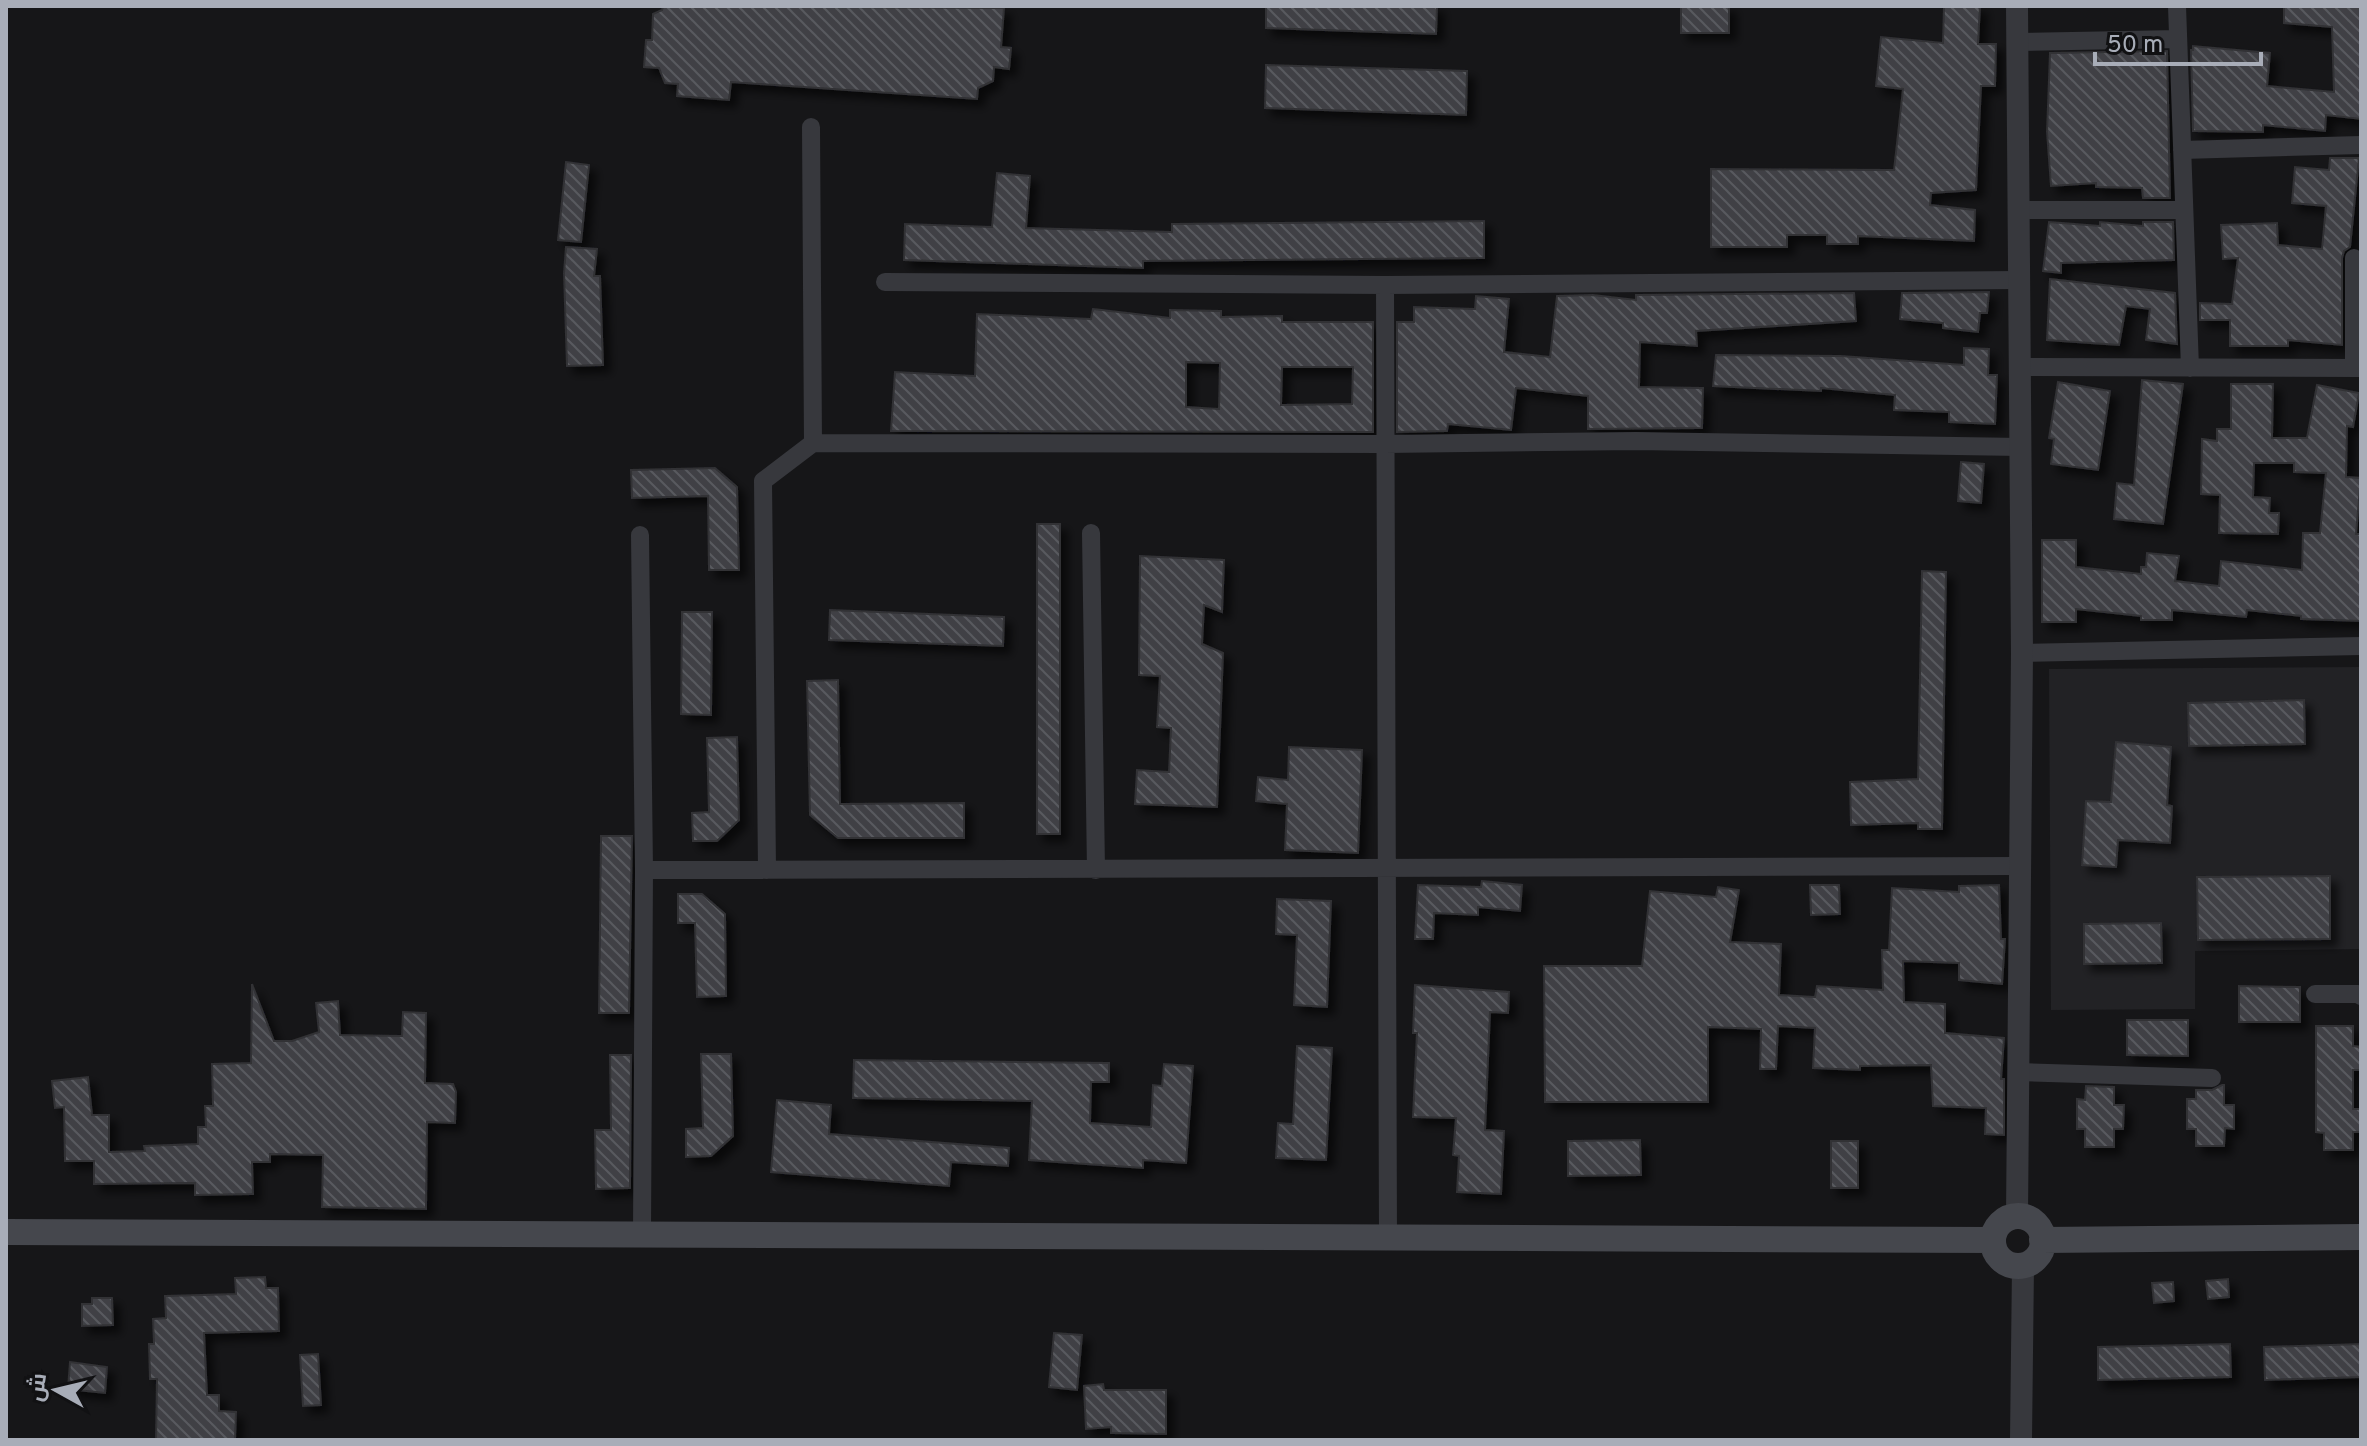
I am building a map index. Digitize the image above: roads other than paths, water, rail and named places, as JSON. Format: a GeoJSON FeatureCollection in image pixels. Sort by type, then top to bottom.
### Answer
{"type":"FeatureCollection","features":[{"type":"Feature","properties":{"kind":"main road"},"geometry":{"type":"LineString","coordinates":[[2017,1216],[2033,1222],[2039,1228],[2042,1240],[2037,1256],[2023,1265],[2015,1266],[1999,1258],[1993,1240],[1999,1224],[2017,1216]]}},
{"type":"Feature","properties":{"kind":"main road"},"geometry":{"type":"LineString","coordinates":[[6,1232],[1993,1240]]}},
{"type":"Feature","properties":{"kind":"main road"},"geometry":{"type":"LineString","coordinates":[[2042,1240],[2361,1237]]}},
{"type":"Feature","properties":{"kind":"street"},"geometry":{"type":"LineString","coordinates":[[2017,6],[2022,653],[2017,1216]]}},
{"type":"Feature","properties":{"kind":"street"},"geometry":{"type":"LineString","coordinates":[[2177,6],[2190,368]]}},
{"type":"Feature","properties":{"kind":"street"},"geometry":{"type":"LineString","coordinates":[[2017,42],[2178,39]]}},
{"type":"Feature","properties":{"kind":"street"},"geometry":{"type":"LineString","coordinates":[[811,127],[813,443]]}},
{"type":"Feature","properties":{"kind":"street"},"geometry":{"type":"LineString","coordinates":[[2182,150],[2361,145]]}},
{"type":"Feature","properties":{"kind":"street"},"geometry":{"type":"LineString","coordinates":[[2019,210],[2184,210]]}},
{"type":"Feature","properties":{"kind":"street"},"geometry":{"type":"LineString","coordinates":[[2020,367],[2357,368],[2354,258]]}},
{"type":"Feature","properties":{"kind":"street"},"geometry":{"type":"LineString","coordinates":[[885,282],[1385,285],[2019,280]]}},
{"type":"Feature","properties":{"kind":"street"},"geometry":{"type":"LineString","coordinates":[[1385,285],[1388,1237]]}},
{"type":"Feature","properties":{"kind":"street"},"geometry":{"type":"LineString","coordinates":[[767,870],[763,481],[813,443],[1636,441],[2021,447]]}},
{"type":"Feature","properties":{"kind":"street"},"geometry":{"type":"LineString","coordinates":[[1091,533],[1096,870]]}},
{"type":"Feature","properties":{"kind":"street"},"geometry":{"type":"LineString","coordinates":[[640,535],[644,870],[642,1233]]}},
{"type":"Feature","properties":{"kind":"street"},"geometry":{"type":"LineString","coordinates":[[2022,653],[2361,646]]}},
{"type":"Feature","properties":{"kind":"street"},"geometry":{"type":"LineString","coordinates":[[644,870],[2019,866]]}},
{"type":"Feature","properties":{"kind":"street"},"geometry":{"type":"LineString","coordinates":[[2315,994],[2361,996]]}},
{"type":"Feature","properties":{"kind":"street"},"geometry":{"type":"LineString","coordinates":[[2018,1072],[2212,1078]]}},
{"type":"Feature","properties":{"kind":"street"},"geometry":{"type":"LineString","coordinates":[[2021,1440],[2023,1265]]}}]}
